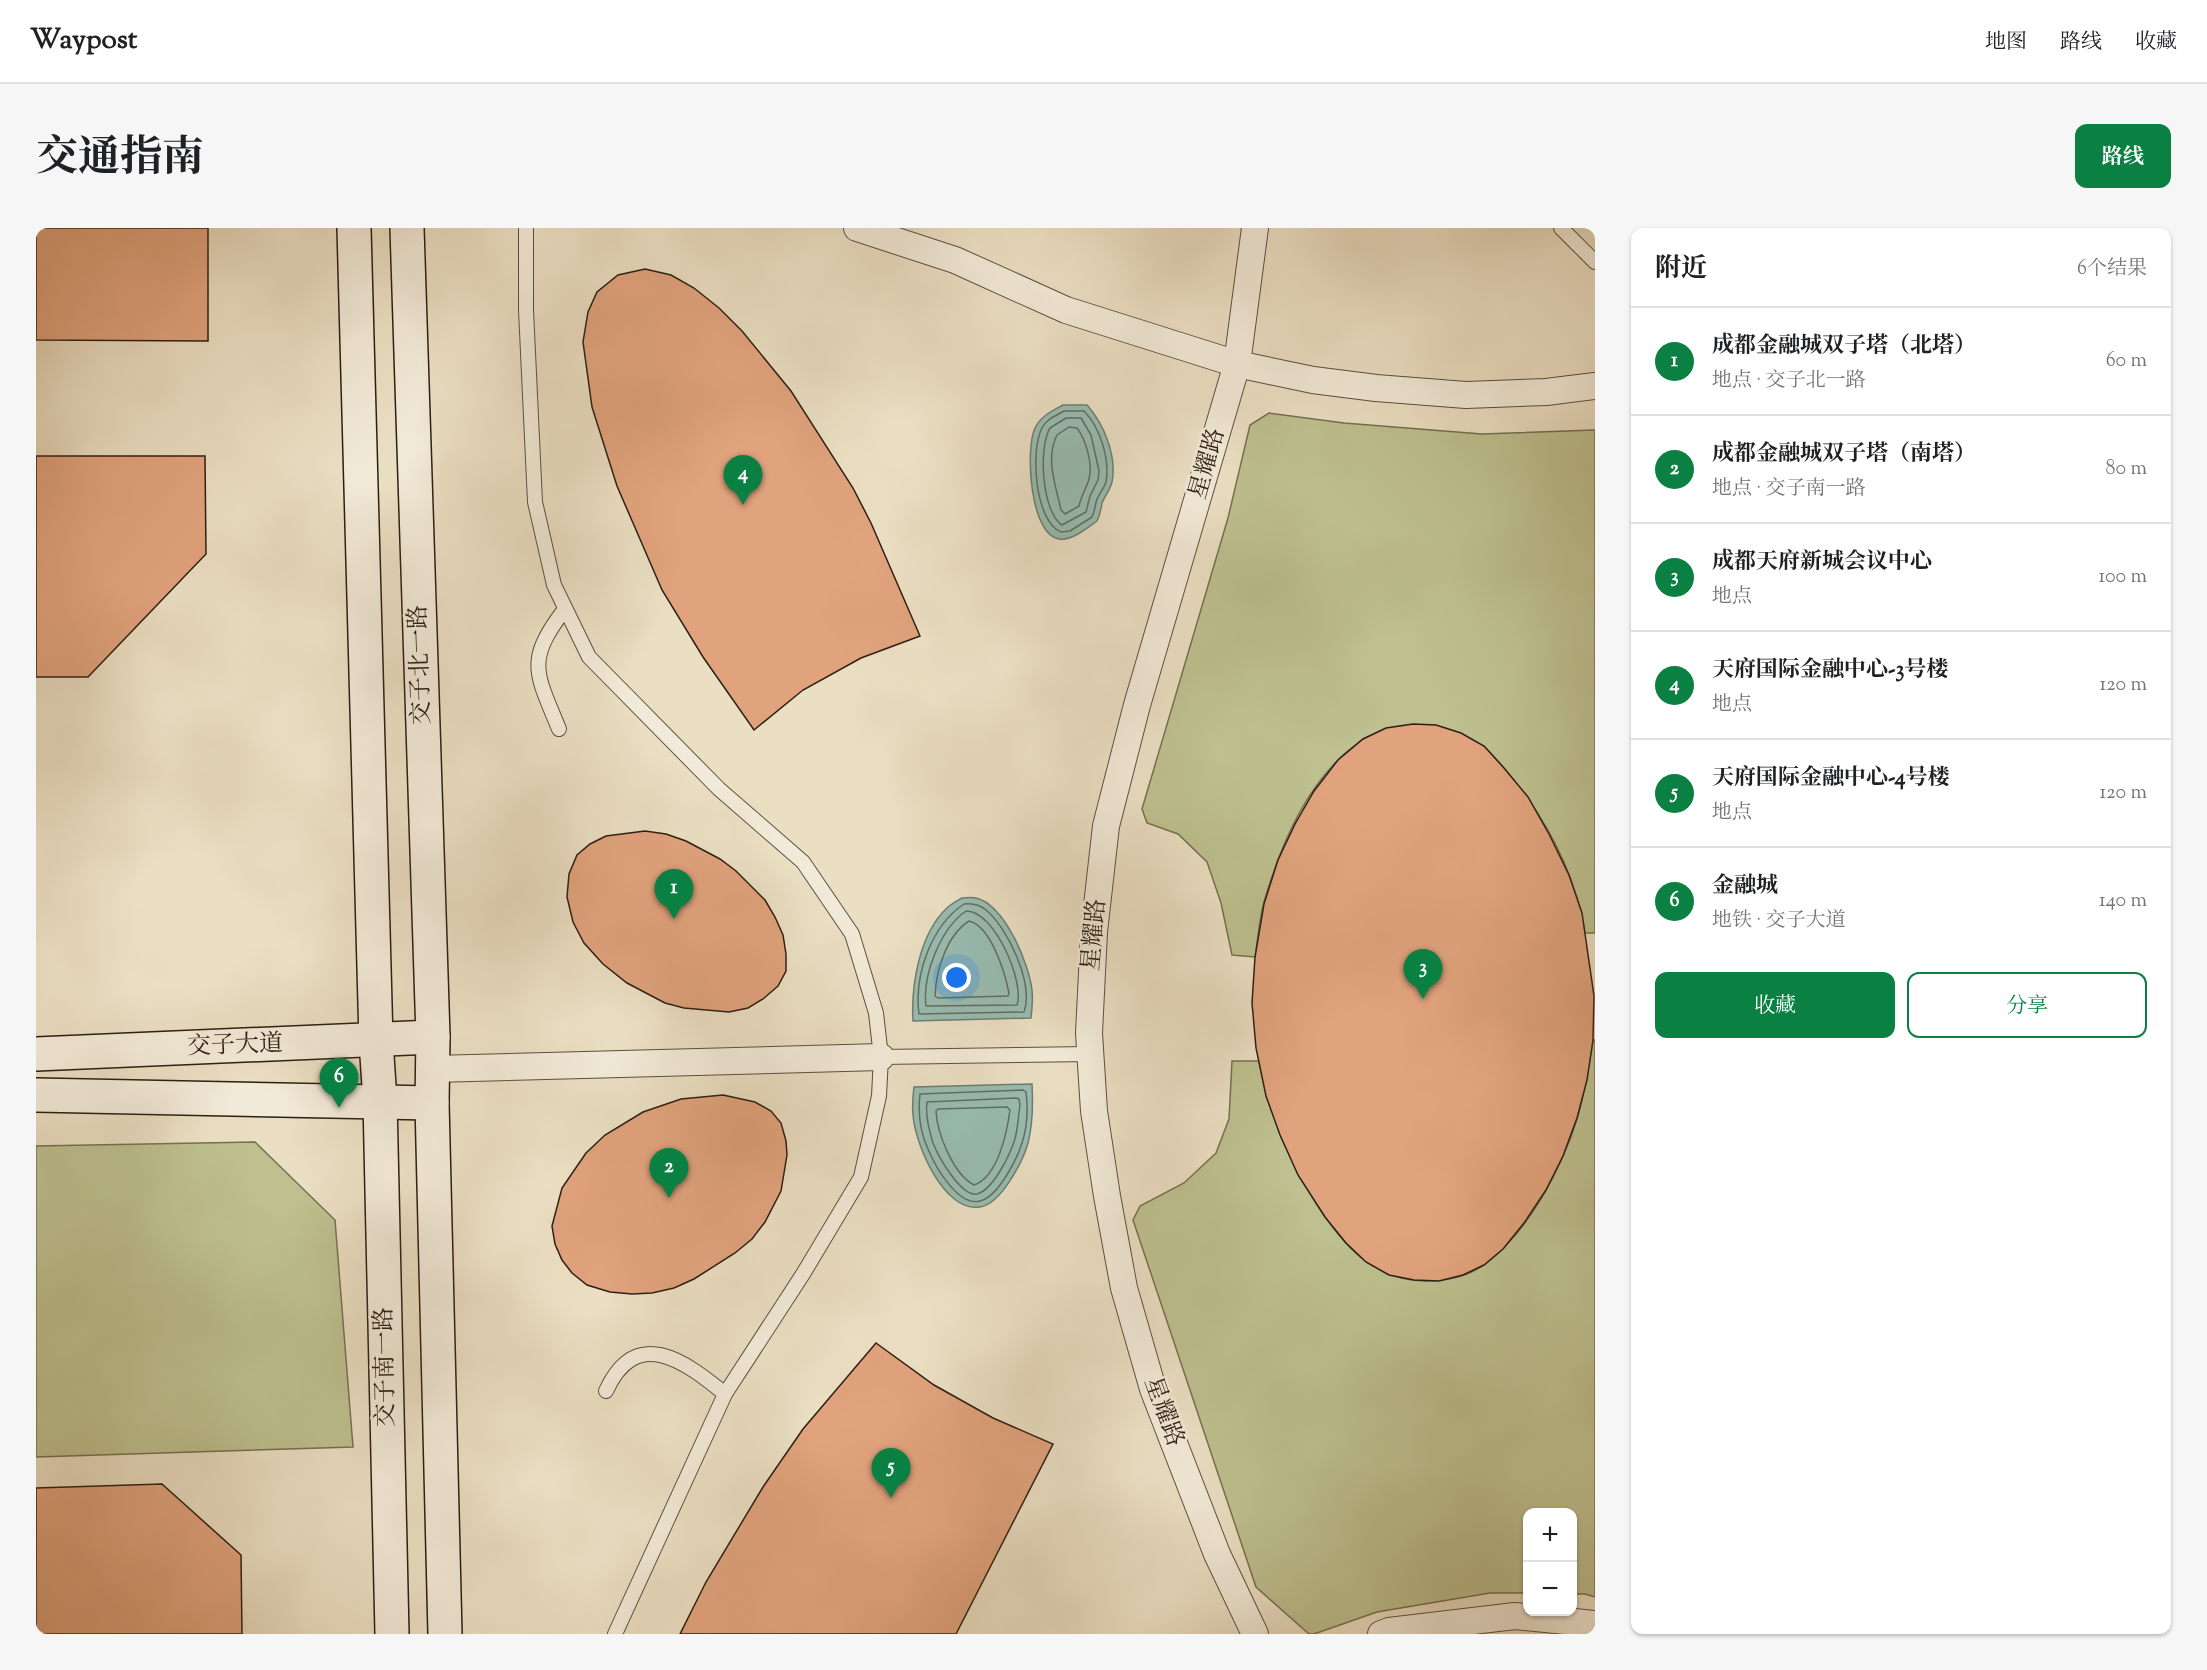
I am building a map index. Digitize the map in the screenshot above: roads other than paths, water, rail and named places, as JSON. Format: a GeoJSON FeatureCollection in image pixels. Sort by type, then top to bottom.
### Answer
{"type":"FeatureCollection","features":[{"type":"Feature","properties":{"kind":"street"},"geometry":{"type":"LineString","coordinates":[[354,228],[376,1041],[380,1101]]}},
{"type":"Feature","properties":{"kind":"street","name":"交子北一路"},"geometry":{"type":"LineString","coordinates":[[407,228],[433,1037],[432,1103]]}},
{"type":"Feature","properties":{"kind":"street"},"geometry":{"type":"LineString","coordinates":[[857,228],[956,260],[1066,310],[1237,364],[1313,380],[1389,390],[1466,395],[1546,392],[1595,386]]}},
{"type":"Feature","properties":{"kind":"street","name":"星耀路"},"geometry":{"type":"LineString","coordinates":[[1255,228],[1237,364],[1137,705],[1106,826],[1094,932],[1089,1033],[1097,1132],[1124,1288],[1153,1389],[1217,1554],[1255,1634]]}},
{"type":"Feature","properties":{"kind":"street","name":"交子大道"},"geometry":{"type":"LineString","coordinates":[[36,1054],[433,1037]]}},
{"type":"Feature","properties":{"kind":"street"},"geometry":{"type":"LineString","coordinates":[[433,1069],[881,1057]]}},
{"type":"Feature","properties":{"kind":"street","name":"交子大道"},"geometry":{"type":"LineString","coordinates":[[36,1095],[432,1103]]}},
{"type":"Feature","properties":{"kind":"street","name":"交子南一路"},"geometry":{"type":"LineString","coordinates":[[380,1101],[392,1634]]}},
{"type":"Feature","properties":{"kind":"street"},"geometry":{"type":"LineString","coordinates":[[432,1103],[445,1634]]}},
{"type":"Feature","properties":{"kind":"street"},"geometry":{"type":"LineString","coordinates":[[1380,1634],[1515,1616],[1595,1624]]}},
{"type":"Feature","properties":{"kind":"lane"},"geometry":{"type":"LineString","coordinates":[[526,228],[526,310],[535,502],[554,585],[589,657],[719,789],[803,862],[852,934],[876,1013],[881,1057],[879,1096],[861,1177],[804,1274],[725,1394],[615,1634]]}},
{"type":"Feature","properties":{"kind":"lane"},"geometry":{"type":"LineString","coordinates":[[1561,228],[1595,262]]}},
{"type":"Feature","properties":{"kind":"lane"},"geometry":{"type":"LineString","coordinates":[[559,729],[538,678],[540,649],[548,632],[565,609]]}},
{"type":"Feature","properties":{"kind":"lane"},"geometry":{"type":"LineString","coordinates":[[881,1057],[1090,1054]]}},
{"type":"Feature","properties":{"kind":"lane"},"geometry":{"type":"LineString","coordinates":[[606,1390],[613,1375],[636,1356],[663,1354],[696,1370],[725,1394]]}},
{"type":"Feature","properties":{"kind":"water"},"geometry":{"type":"Polygon","coordinates":[[[1063,405],[1087,405],[1099,421],[1111,451],[1113,472],[1111,485],[1102,503],[1097,521],[1069,538],[1059,539],[1049,534],[1036,508],[1032,490],[1030,454],[1037,424],[1063,405]]]}},
{"type":"Feature","properties":{"kind":"water"},"geometry":{"type":"Polygon","coordinates":[[[962,898],[976,898],[987,903],[1006,923],[1021,951],[1030,979],[1031,1018],[913,1021],[915,977],[923,946],[937,919],[962,898]]]}},
{"type":"Feature","properties":{"kind":"water"},"geometry":{"type":"Polygon","coordinates":[[[1032,1084],[1030,1136],[1010,1181],[996,1198],[980,1207],[967,1206],[955,1199],[934,1174],[919,1142],[913,1115],[914,1087],[1032,1084]]]}},
{"type":"Feature","properties":{"kind":"place","name":"天府国际金融中心-3号楼"},"geometry":{"type":"Point","coordinates":[743,505]}},
{"type":"Feature","properties":{"kind":"place","name":"成都金融城双子塔（北塔）"},"geometry":{"type":"Point","coordinates":[674,919]}},
{"type":"Feature","properties":{"kind":"place","name":"成都天府新城会议中心"},"geometry":{"type":"Point","coordinates":[1423,999]}},
{"type":"Feature","properties":{"kind":"place","name":"金融城"},"geometry":{"type":"Point","coordinates":[339,1108]}},
{"type":"Feature","properties":{"kind":"place","name":"成都金融城双子塔（南塔）"},"geometry":{"type":"Point","coordinates":[669,1198]}},
{"type":"Feature","properties":{"kind":"place","name":"天府国际金融中心-4号楼"},"geometry":{"type":"Point","coordinates":[891,1498]}}]}
